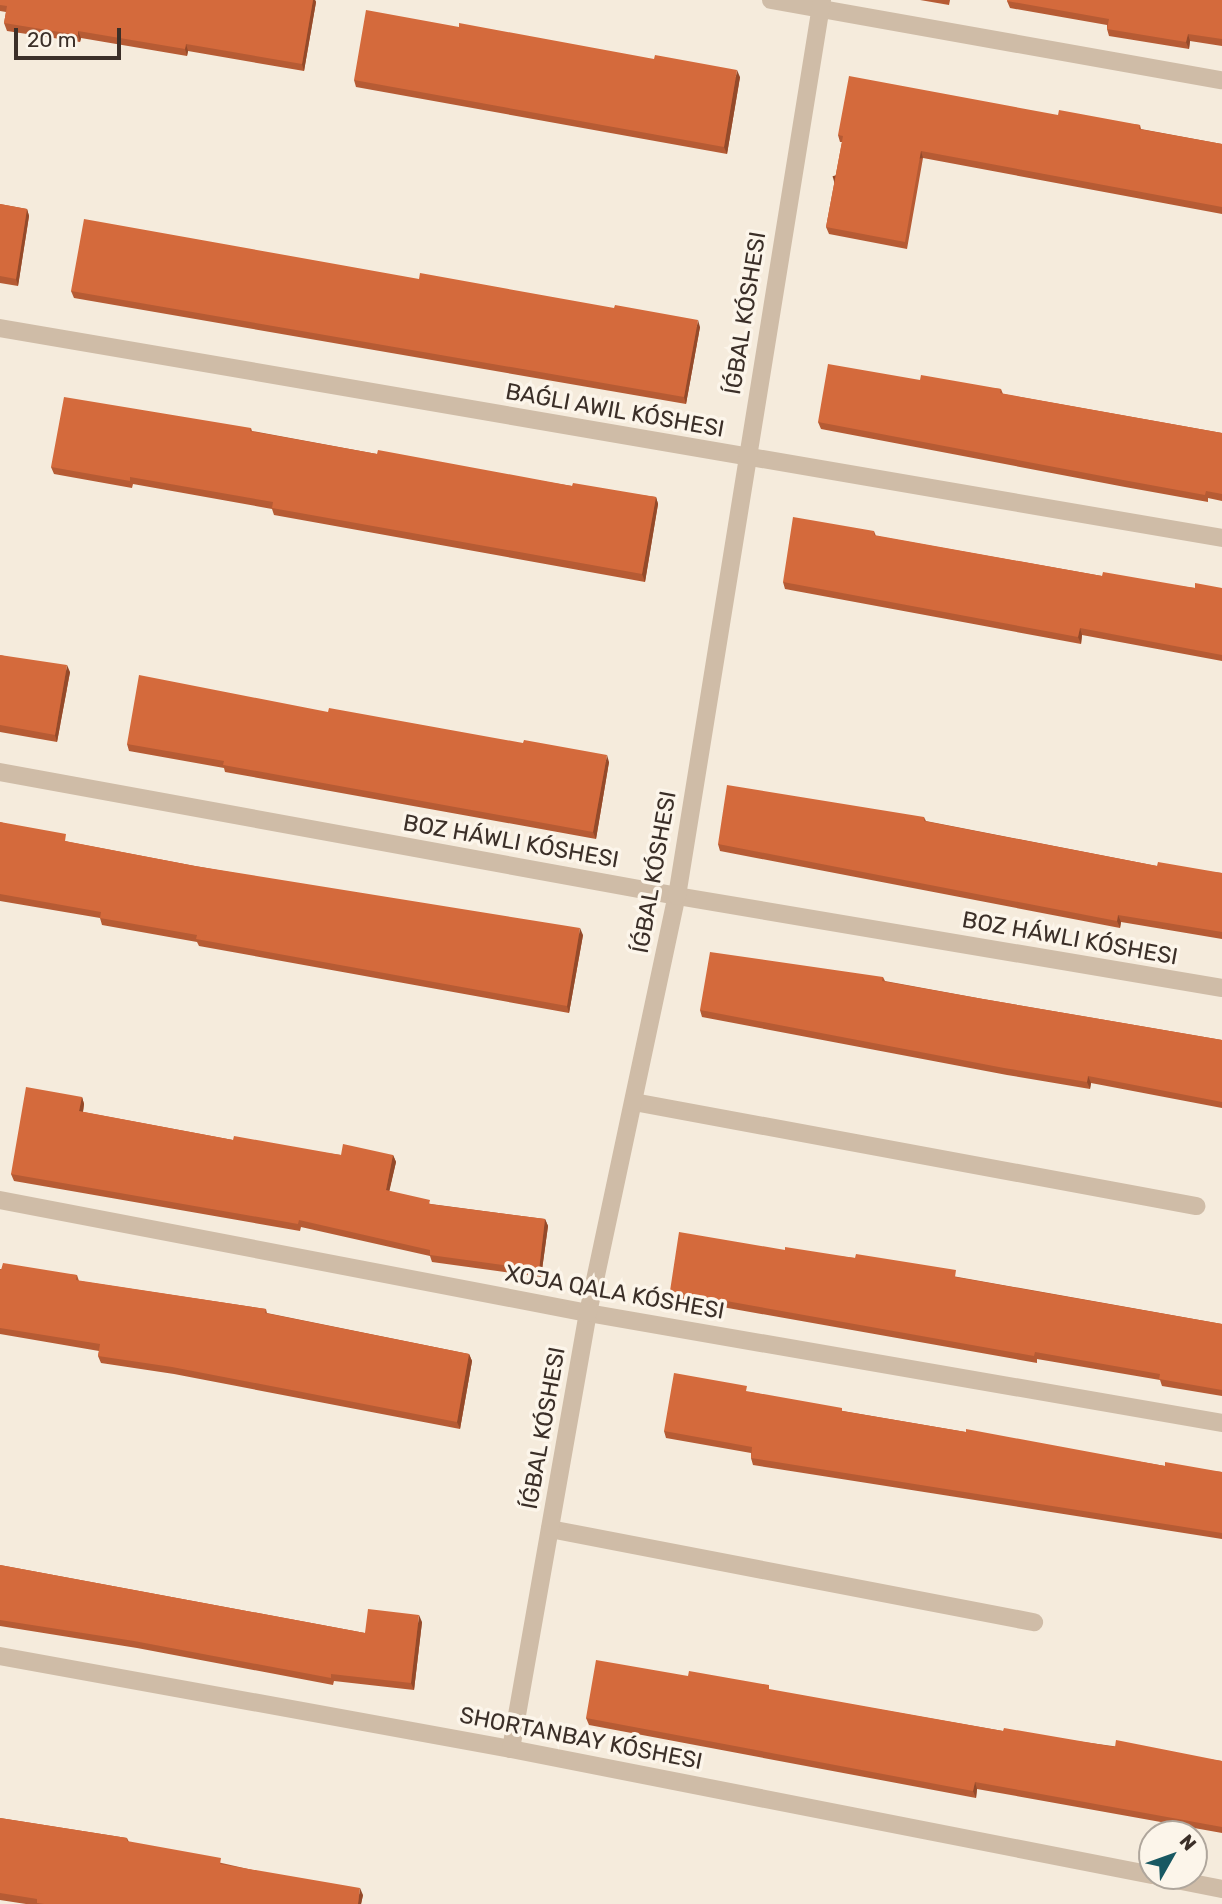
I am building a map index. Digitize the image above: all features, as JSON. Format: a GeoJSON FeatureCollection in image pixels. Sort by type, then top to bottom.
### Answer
{"type":"FeatureCollection","features":[{"type":"Feature","properties":{"kind":"street"},"geometry":{"type":"LineString","coordinates":[[771,0],[821,4],[1222,80]]}},
{"type":"Feature","properties":{"kind":"street","name":"ÍǴBAL KÓSHESI"},"geometry":{"type":"LineString","coordinates":[[511,1749],[588,1313],[677,896],[821,4]]}},
{"type":"Feature","properties":{"kind":"street"},"geometry":{"type":"LineString","coordinates":[[0,328],[1222,538]]}},
{"type":"Feature","properties":{"kind":"street","name":"BOZ HÁWLI KÓSHESI"},"geometry":{"type":"LineString","coordinates":[[0,772],[677,896],[1222,988]]}},
{"type":"Feature","properties":{"kind":"street"},"geometry":{"type":"LineString","coordinates":[[634,1102],[1196,1206]]}},
{"type":"Feature","properties":{"kind":"street","name":"XOJA QALA KÓSHESI"},"geometry":{"type":"LineString","coordinates":[[0,1200],[588,1313],[1222,1423]]}},
{"type":"Feature","properties":{"kind":"street"},"geometry":{"type":"LineString","coordinates":[[550,1530],[1034,1622]]}},
{"type":"Feature","properties":{"kind":"street","name":"SHORTANBAY KÓSHESI"},"geometry":{"type":"LineString","coordinates":[[0,1656],[511,1749],[1138,1873]]}},
{"type":"Feature","properties":{"kind":"building"},"geometry":{"type":"Polygon","coordinates":[[[0,0],[313,0],[302,64],[186,44],[185,49],[78,31],[78,35],[4,23],[7,6],[0,5],[0,0]]]}},
{"type":"Feature","properties":{"kind":"building"},"geometry":{"type":"Polygon","coordinates":[[[1007,0],[1222,0],[1222,39],[1188,34],[1186,42],[1107,29],[1109,19],[1007,0]]]}},
{"type":"Feature","properties":{"kind":"building"},"geometry":{"type":"Polygon","coordinates":[[[366,10],[459,27],[459,23],[654,59],[655,55],[737,70],[724,147],[354,80],[366,10]]]}},
{"type":"Feature","properties":{"kind":"building"},"geometry":{"type":"Polygon","coordinates":[[[849,76],[1058,115],[1059,110],[1140,125],[1139,129],[1222,144],[1222,207],[921,151],[905,242],[826,227],[843,136],[838,135],[849,76]]]}},
{"type":"Feature","properties":{"kind":"building"},"geometry":{"type":"Polygon","coordinates":[[[0,204],[27,209],[16,279],[0,276],[0,204]]]}},
{"type":"Feature","properties":{"kind":"building"},"geometry":{"type":"Polygon","coordinates":[[[84,219],[419,279],[420,273],[614,308],[615,305],[698,320],[684,397],[71,291],[84,219]]]}},
{"type":"Feature","properties":{"kind":"building"},"geometry":{"type":"Polygon","coordinates":[[[828,364],[920,380],[921,375],[1001,389],[1000,393],[1222,433],[1222,494],[1206,491],[1205,495],[818,422],[828,364]]]}},
{"type":"Feature","properties":{"kind":"building"},"geometry":{"type":"Polygon","coordinates":[[[64,397],[251,428],[250,431],[377,454],[378,450],[572,486],[573,483],[656,497],[642,574],[272,508],[273,502],[130,477],[130,481],[51,467],[64,397]]]}},
{"type":"Feature","properties":{"kind":"building"},"geometry":{"type":"Polygon","coordinates":[[[793,517],[874,531],[874,535],[1102,576],[1103,572],[1195,588],[1195,583],[1222,588],[1222,655],[1080,628],[1078,637],[783,582],[793,517]]]}},
{"type":"Feature","properties":{"kind":"building"},"geometry":{"type":"Polygon","coordinates":[[[0,655],[67,665],[55,735],[0,725],[0,655]]]}},
{"type":"Feature","properties":{"kind":"building"},"geometry":{"type":"Polygon","coordinates":[[[139,675],[328,712],[329,708],[523,743],[524,740],[607,755],[593,832],[223,765],[224,761],[127,744],[139,675]]]}},
{"type":"Feature","properties":{"kind":"building"},"geometry":{"type":"Polygon","coordinates":[[[727,785],[924,817],[924,821],[1157,866],[1158,862],[1222,873],[1222,932],[1118,915],[1117,921],[718,844],[727,785]]]}},
{"type":"Feature","properties":{"kind":"building"},"geometry":{"type":"Polygon","coordinates":[[[0,822],[66,834],[65,841],[195,866],[580,928],[567,1006],[196,939],[197,935],[100,918],[101,912],[0,894],[0,822]]]}},
{"type":"Feature","properties":{"kind":"building"},"geometry":{"type":"Polygon","coordinates":[[[710,952],[883,977],[882,981],[1222,1040],[1222,1102],[1088,1076],[1087,1082],[1004,1068],[700,1010],[710,952]]]}},
{"type":"Feature","properties":{"kind":"building"},"geometry":{"type":"Polygon","coordinates":[[[26,1087],[82,1097],[79,1111],[233,1140],[234,1136],[341,1155],[343,1144],[393,1155],[386,1190],[430,1200],[429,1204],[545,1219],[539,1270],[430,1255],[430,1250],[299,1220],[298,1224],[11,1174],[26,1087]]]}},
{"type":"Feature","properties":{"kind":"building"},"geometry":{"type":"Polygon","coordinates":[[[679,1232],[785,1250],[785,1247],[855,1258],[856,1254],[956,1270],[955,1277],[1222,1324],[1222,1390],[1159,1379],[1160,1374],[1035,1352],[1034,1356],[670,1291],[679,1232]]]}},
{"type":"Feature","properties":{"kind":"building"},"geometry":{"type":"Polygon","coordinates":[[[3,1263],[77,1275],[76,1280],[266,1309],[265,1313],[469,1354],[457,1422],[172,1367],[98,1356],[100,1344],[0,1328],[0,1269],[3,1263]]]}},
{"type":"Feature","properties":{"kind":"building"},"geometry":{"type":"Polygon","coordinates":[[[674,1373],[747,1386],[746,1391],[842,1408],[842,1411],[966,1432],[966,1429],[1165,1466],[1165,1462],[1222,1472],[1222,1533],[751,1458],[752,1447],[664,1431],[674,1373]]]}},
{"type":"Feature","properties":{"kind":"building"},"geometry":{"type":"Polygon","coordinates":[[[0,1565],[365,1633],[368,1609],[419,1615],[411,1683],[331,1674],[331,1678],[134,1641],[0,1620],[0,1565]]]}},
{"type":"Feature","properties":{"kind":"building"},"geometry":{"type":"Polygon","coordinates":[[[596,1660],[688,1676],[689,1671],[769,1685],[769,1689],[1003,1731],[1004,1728],[1115,1747],[1116,1740],[1222,1761],[1222,1827],[1208,1824],[1208,1820],[1184,1820],[975,1782],[973,1791],[586,1718],[596,1660]]]}},
{"type":"Feature","properties":{"kind":"building"},"geometry":{"type":"Polygon","coordinates":[[[0,1818],[127,1838],[127,1841],[221,1858],[220,1864],[360,1888],[358,1904],[37,1903],[37,1899],[0,1893],[0,1818]]]}}]}
